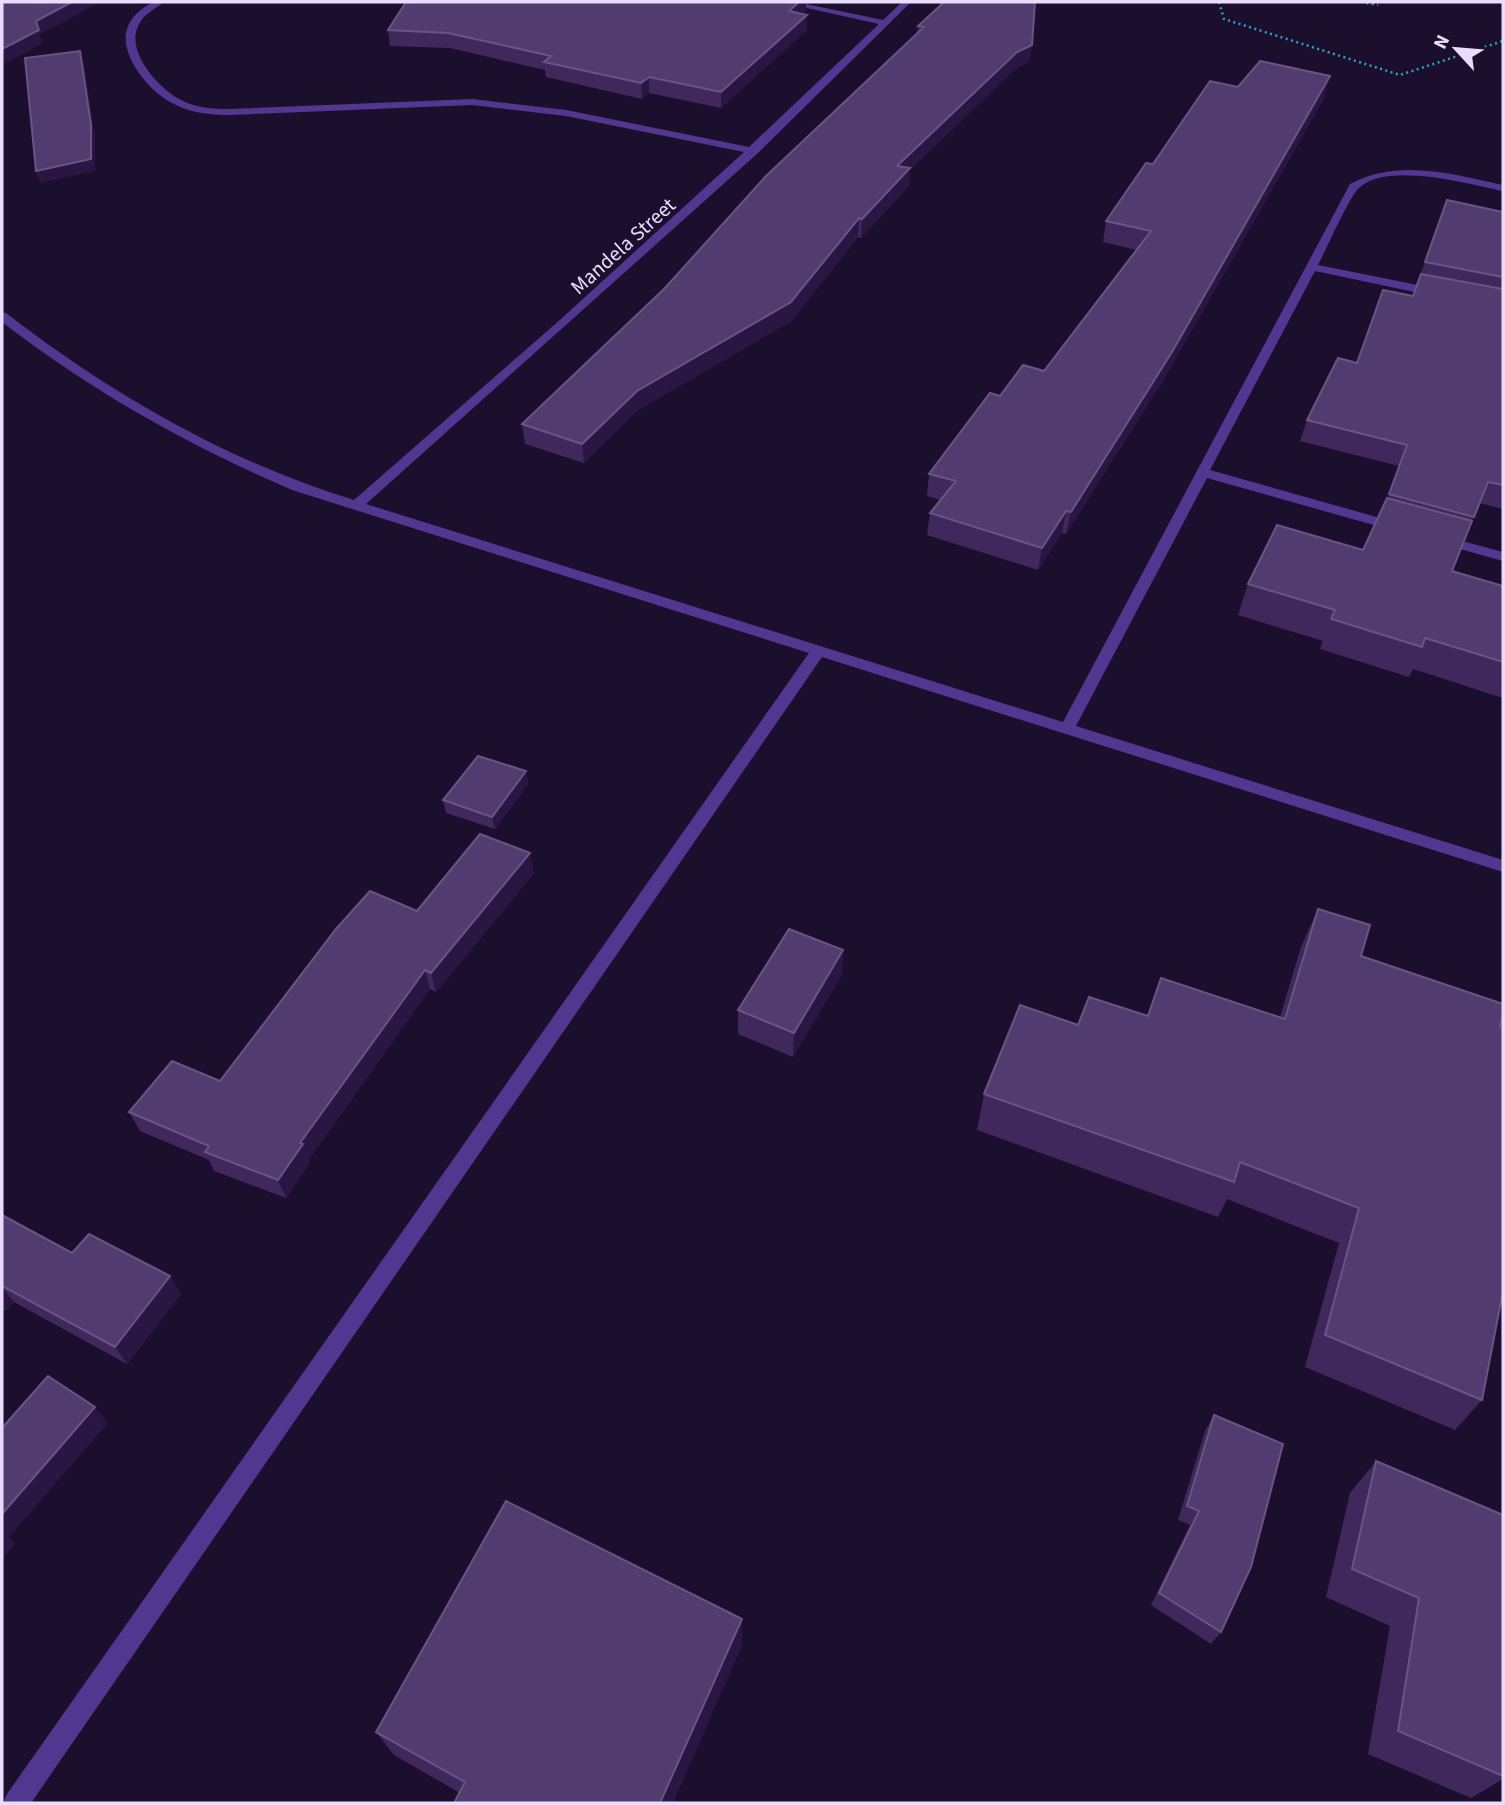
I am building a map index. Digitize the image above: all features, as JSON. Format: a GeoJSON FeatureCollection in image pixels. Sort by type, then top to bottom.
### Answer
{"type":"FeatureCollection","features":[{"type":"Feature","properties":{"kind":"street"},"geometry":{"type":"LineString","coordinates":[[159,2],[136,20],[131,32],[133,44],[140,64],[163,94],[190,107],[230,112],[471,102],[566,113],[754,151]]}},
{"type":"Feature","properties":{"kind":"street"},"geometry":{"type":"LineString","coordinates":[[784,2],[886,23]]}},
{"type":"Feature","properties":{"kind":"street","name":"Mandela Street"},"geometry":{"type":"LineString","coordinates":[[355,507],[595,298],[754,151],[907,2]]}},
{"type":"Feature","properties":{"kind":"street"},"geometry":{"type":"LineString","coordinates":[[1067,729],[1349,193],[1367,178],[1410,173],[1503,188]]}},
{"type":"Feature","properties":{"kind":"street"},"geometry":{"type":"LineString","coordinates":[[1310,267],[1452,295]]}},
{"type":"Feature","properties":{"kind":"street"},"geometry":{"type":"LineString","coordinates":[[2,316],[28,338],[118,399],[259,470],[355,507],[1503,866]]}},
{"type":"Feature","properties":{"kind":"street"},"geometry":{"type":"LineString","coordinates":[[1201,472],[1503,557]]}},
{"type":"Feature","properties":{"kind":"street"},"geometry":{"type":"LineString","coordinates":[[16,1803],[819,650]]}},
{"type":"Feature","properties":{"kind":"path"},"geometry":{"type":"LineString","coordinates":[[1219,2],[1224,19],[1401,75],[1503,41]]}},
{"type":"Feature","properties":{"kind":"path"},"geometry":{"type":"LineString","coordinates":[[1361,2],[1378,5]]}},
{"type":"Feature","properties":{"kind":"building"},"geometry":{"type":"Polygon","coordinates":[[[2,2],[72,2],[36,21],[39,30],[2,49],[2,2]]]}},
{"type":"Feature","properties":{"kind":"building"},"geometry":{"type":"Polygon","coordinates":[[[406,2],[799,2],[789,11],[807,15],[721,92],[649,77],[641,83],[544,62],[551,56],[448,33],[388,30],[406,2]]]}},
{"type":"Feature","properties":{"kind":"building"},"geometry":{"type":"Polygon","coordinates":[[[944,2],[1035,2],[1032,45],[1017,52],[897,166],[910,168],[862,219],[859,218],[791,302],[637,391],[582,444],[522,424],[665,288],[766,176],[924,27],[918,26],[944,2]]]}},
{"type":"Feature","properties":{"kind":"building"},"geometry":{"type":"Polygon","coordinates":[[[80,51],[91,125],[91,159],[36,171],[25,58],[80,51]]]}},
{"type":"Feature","properties":{"kind":"building"},"geometry":{"type":"Polygon","coordinates":[[[1260,61],[1330,76],[1172,352],[1071,512],[1066,511],[1042,548],[930,513],[956,481],[929,474],[990,393],[1000,396],[1023,365],[1044,371],[1151,231],[1106,221],[1146,163],[1153,164],[1210,81],[1238,87],[1260,61]]]}},
{"type":"Feature","properties":{"kind":"building"},"geometry":{"type":"Polygon","coordinates":[[[1447,200],[1503,212],[1503,277],[1425,262],[1447,200]]]}},
{"type":"Feature","properties":{"kind":"building"},"geometry":{"type":"Polygon","coordinates":[[[1421,274],[1503,289],[1503,485],[1488,482],[1474,517],[1389,494],[1407,445],[1307,420],[1338,358],[1357,363],[1383,290],[1413,296],[1421,274]]]}},
{"type":"Feature","properties":{"kind":"building"},"geometry":{"type":"Polygon","coordinates":[[[1387,498],[1472,521],[1452,571],[1503,586],[1503,662],[1425,638],[1422,647],[1331,619],[1335,610],[1248,584],[1277,525],[1363,550],[1387,498]]]}},
{"type":"Feature","properties":{"kind":"building"},"geometry":{"type":"Polygon","coordinates":[[[478,756],[526,771],[492,817],[443,800],[478,756]]]}},
{"type":"Feature","properties":{"kind":"building"},"geometry":{"type":"Polygon","coordinates":[[[480,834],[530,853],[431,973],[425,970],[300,1143],[303,1144],[278,1180],[205,1152],[209,1146],[129,1112],[172,1061],[220,1081],[336,929],[370,891],[417,911],[480,834]]]}},
{"type":"Feature","properties":{"kind":"building"},"geometry":{"type":"Polygon","coordinates":[[[1318,909],[1370,925],[1361,956],[1503,1004],[1500,1027],[1503,1028],[1503,1291],[1482,1400],[1325,1335],[1359,1208],[1240,1162],[1234,1182],[984,1094],[1020,1005],[1078,1025],[1089,997],[1148,1016],[1161,978],[1285,1019],[1318,909]]]}},
{"type":"Feature","properties":{"kind":"building"},"geometry":{"type":"Polygon","coordinates":[[[789,929],[843,950],[794,1033],[738,1010],[789,929]]]}},
{"type":"Feature","properties":{"kind":"building"},"geometry":{"type":"Polygon","coordinates":[[[2,1215],[72,1253],[89,1234],[170,1276],[115,1347],[2,1286],[2,1215]]]}},
{"type":"Feature","properties":{"kind":"building"},"geometry":{"type":"Polygon","coordinates":[[[48,1376],[95,1407],[2,1514],[2,1428],[48,1376]]]}},
{"type":"Feature","properties":{"kind":"building"},"geometry":{"type":"Polygon","coordinates":[[[1214,1415],[1283,1444],[1251,1567],[1221,1632],[1159,1593],[1199,1511],[1187,1506],[1214,1415]]]}},
{"type":"Feature","properties":{"kind":"building"},"geometry":{"type":"Polygon","coordinates":[[[1376,1461],[1503,1515],[1503,1776],[1398,1731],[1419,1598],[1352,1569],[1376,1461]]]}},
{"type":"Feature","properties":{"kind":"building"},"geometry":{"type":"Polygon","coordinates":[[[506,1501],[742,1619],[660,1803],[454,1803],[465,1782],[376,1732],[506,1501]]]}}]}
